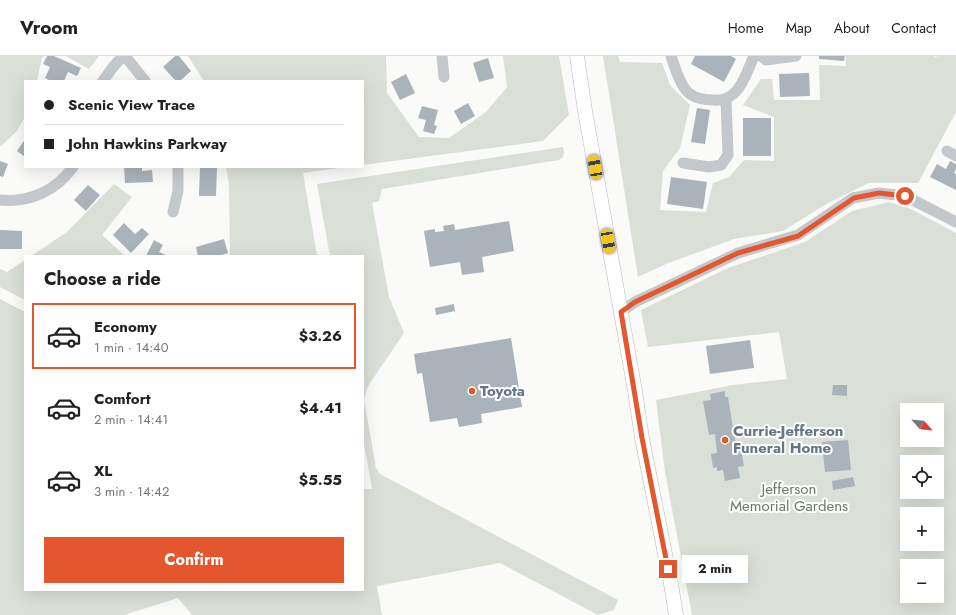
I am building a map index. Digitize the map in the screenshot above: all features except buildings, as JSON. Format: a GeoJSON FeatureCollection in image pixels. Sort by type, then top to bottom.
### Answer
{"type":"FeatureCollection","features":[{"type":"Feature","properties":{"kind":"main road"},"geometry":{"type":"LineString","coordinates":[[577,56],[585,111],[642,438],[676,615]]}},
{"type":"Feature","properties":{"kind":"street"},"geometry":{"type":"LineString","coordinates":[[104,80],[112,67],[124,56],[144,80]]}},
{"type":"Feature","properties":{"kind":"street"},"geometry":{"type":"LineString","coordinates":[[442,56],[444,77]]}},
{"type":"Feature","properties":{"kind":"street"},"geometry":{"type":"LineString","coordinates":[[671,56],[681,83],[690,94],[702,99],[717,100],[726,99],[738,90],[745,78],[754,56]]}},
{"type":"Feature","properties":{"kind":"street"},"geometry":{"type":"LineString","coordinates":[[761,56],[766,60],[796,56]]}},
{"type":"Feature","properties":{"kind":"street"},"geometry":{"type":"LineString","coordinates":[[683,163],[709,167],[721,165],[728,155],[726,99]]}},
{"type":"Feature","properties":{"kind":"street"},"geometry":{"type":"LineString","coordinates":[[0,200],[18,200],[38,195],[48,190],[61,180],[72,168]]}},
{"type":"Feature","properties":{"kind":"street"},"geometry":{"type":"LineString","coordinates":[[173,212],[178,191],[178,168]]}},
{"type":"Feature","properties":{"kind":"street"},"geometry":{"type":"LineString","coordinates":[[621,312],[635,302],[738,253],[798,236],[854,198],[879,193],[905,196],[956,222]]}},
{"type":"Feature","properties":{"kind":"green space"},"geometry":{"type":"Polygon","coordinates":[[[44,56],[42,58],[37,80],[24,80],[24,119],[16,132],[1,146],[0,145],[0,57],[44,56]]]}},
{"type":"Feature","properties":{"kind":"green space"},"geometry":{"type":"Polygon","coordinates":[[[66,56],[99,56],[89,69],[66,56]]]}},
{"type":"Feature","properties":{"kind":"green space"},"geometry":{"type":"Polygon","coordinates":[[[188,56],[386,56],[387,93],[419,137],[449,138],[486,112],[507,87],[503,56],[559,56],[569,115],[543,141],[364,165],[364,80],[203,80],[188,56]]]}},
{"type":"Feature","properties":{"kind":"green space"},"geometry":{"type":"Polygon","coordinates":[[[603,56],[618,56],[620,62],[662,63],[670,85],[690,105],[680,148],[663,171],[660,210],[706,212],[713,183],[729,177],[744,160],[774,161],[774,117],[743,105],[761,79],[772,79],[774,100],[820,100],[819,65],[846,66],[846,56],[956,56],[956,112],[918,183],[869,183],[828,203],[783,231],[734,239],[666,264],[638,277],[603,56]]]}},
{"type":"Feature","properties":{"kind":"green space"},"geometry":{"type":"Polygon","coordinates":[[[563,147],[564,152],[563,157],[559,160],[382,189],[379,201],[372,203],[389,297],[404,333],[368,386],[364,400],[364,255],[330,255],[317,184],[563,147]]]}},
{"type":"Feature","properties":{"kind":"green space"},"geometry":{"type":"Polygon","coordinates":[[[226,168],[338,168],[303,173],[317,255],[230,255],[229,185],[226,168]]]}},
{"type":"Feature","properties":{"kind":"green space"},"geometry":{"type":"Polygon","coordinates":[[[114,184],[132,197],[102,235],[124,255],[32,255],[67,232],[114,184]]]}},
{"type":"Feature","properties":{"kind":"green space","name":"Jefferson Memorial Gardens"},"geometry":{"type":"Polygon","coordinates":[[[889,202],[911,209],[956,233],[956,615],[692,615],[665,472],[656,400],[733,385],[787,379],[779,332],[648,347],[641,310],[728,268],[805,242],[852,211],[889,202]]]}},
{"type":"Feature","properties":{"kind":"green space"},"geometry":{"type":"Polygon","coordinates":[[[24,261],[24,299],[0,287],[0,269],[7,272],[24,261]]]}},
{"type":"Feature","properties":{"kind":"green space"},"geometry":{"type":"Polygon","coordinates":[[[0,299],[24,311],[24,591],[364,591],[364,489],[372,489],[364,444],[364,400],[376,468],[380,474],[618,600],[614,610],[598,615],[500,563],[377,586],[382,615],[192,615],[178,598],[124,615],[0,615],[0,299]]]}},
{"type":"Feature","properties":{"kind":"place","name":"Toyota"},"geometry":{"type":"Point","coordinates":[472,391]}},
{"type":"Feature","properties":{"kind":"place","name":"Currie-Jefferson Funeral Home"},"geometry":{"type":"Point","coordinates":[725,440]}},
{"type":"Feature","properties":{"kind":"route"},"geometry":{"type":"LineString","coordinates":[[668,569],[642,438],[621,312],[635,302],[738,253],[798,236],[854,198],[879,193],[905,196]]}}]}
